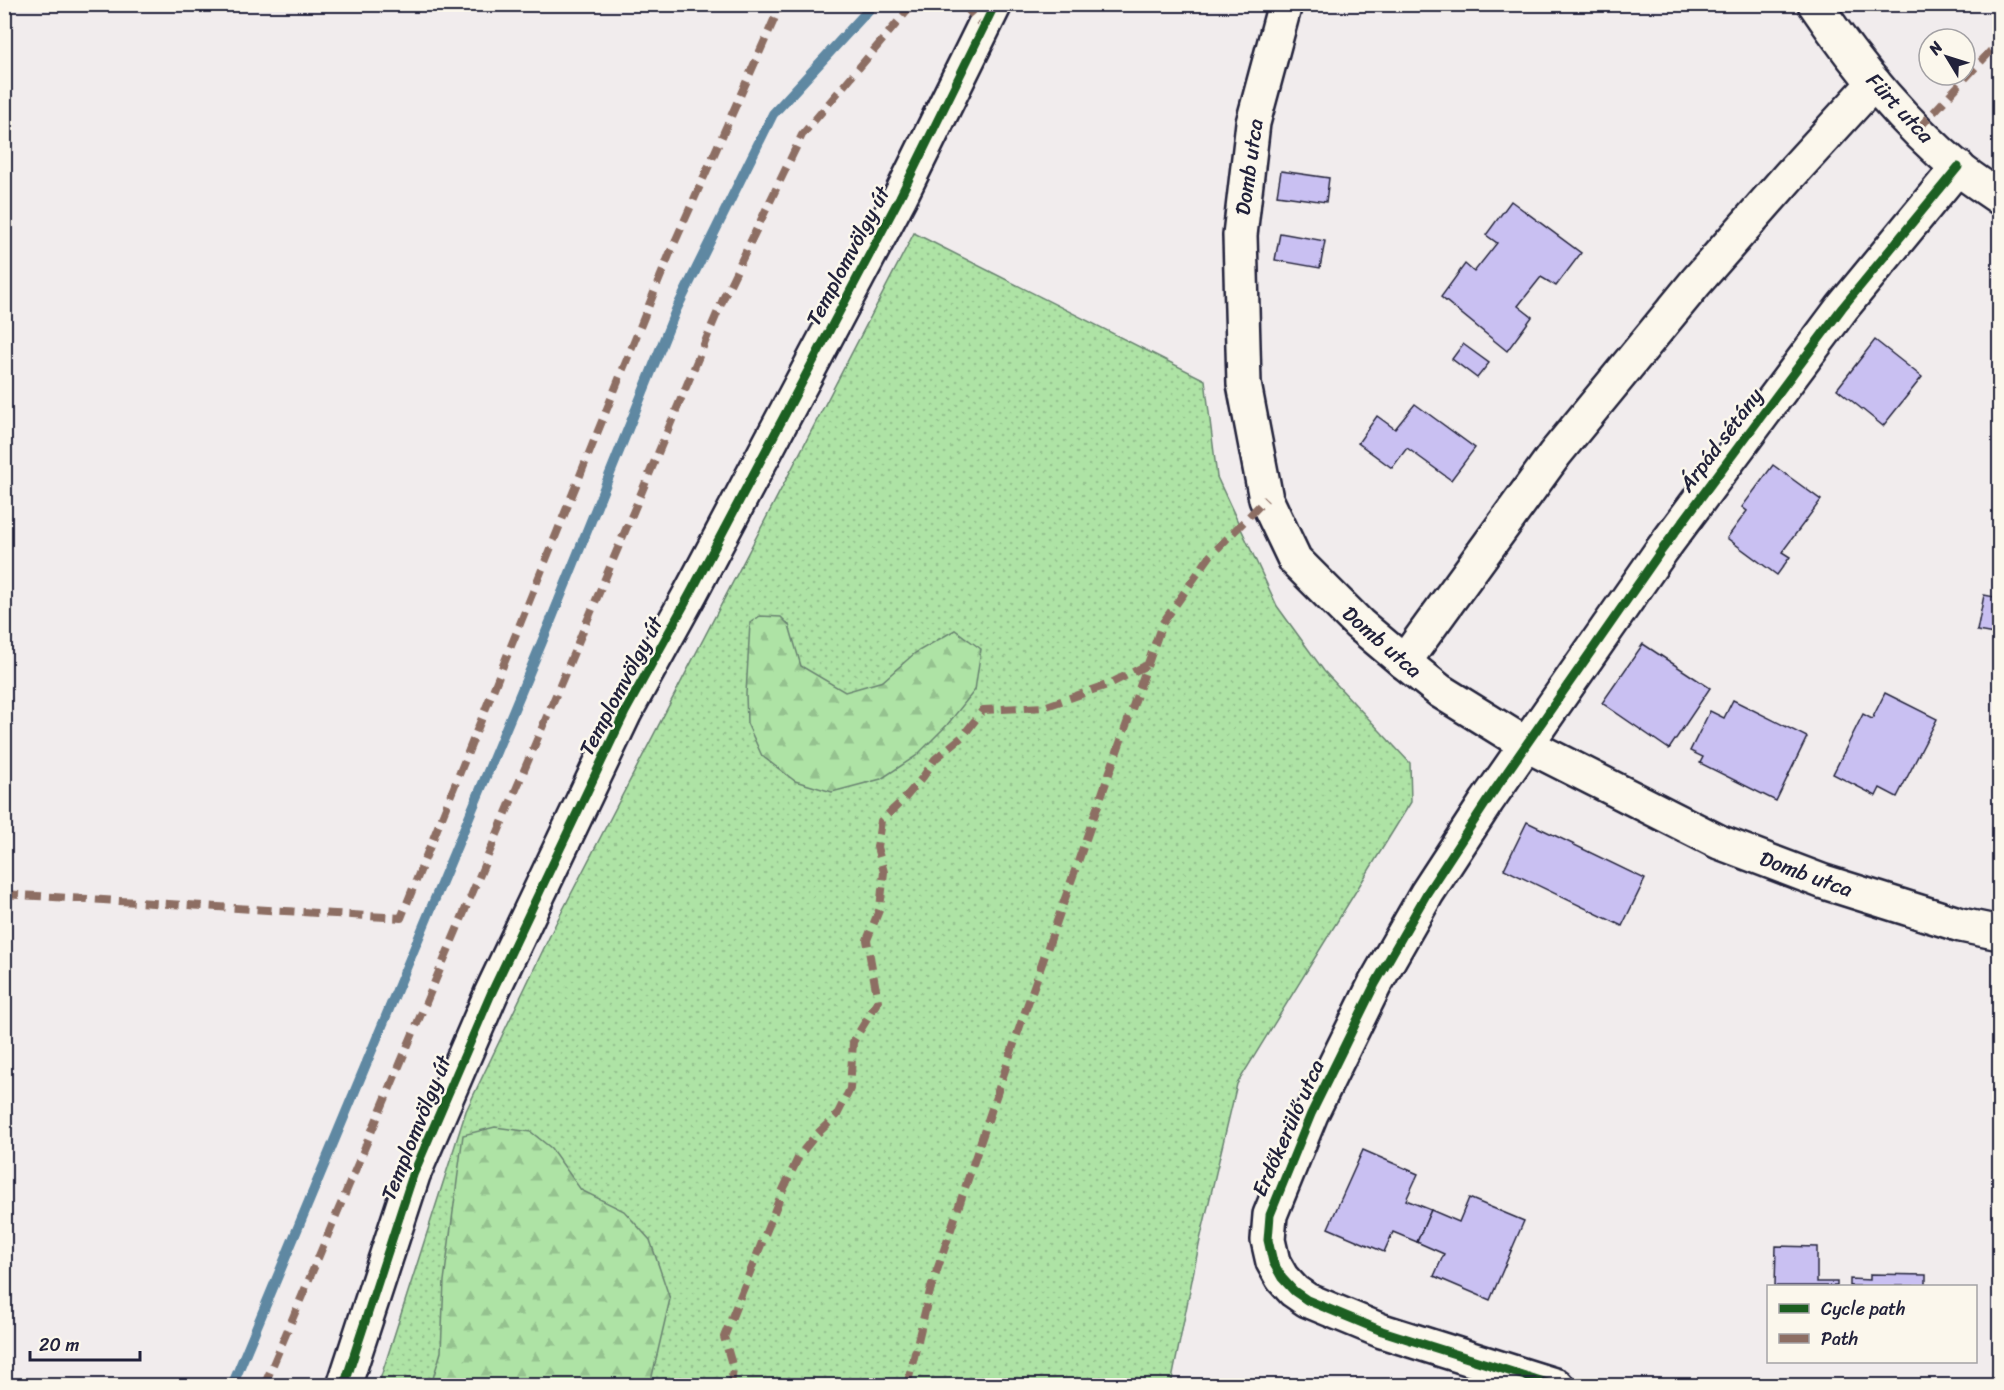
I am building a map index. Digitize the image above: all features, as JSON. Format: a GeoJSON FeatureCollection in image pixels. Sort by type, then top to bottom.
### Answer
{"type":"FeatureCollection","features":[{"type":"Feature","properties":{"kind":"street","name":"Domb utca"},"geometry":{"type":"LineString","coordinates":[[1285,4],[1253,123],[1242,224],[1244,384],[1266,499],[1295,560],[1359,624],[1404,663],[1440,691],[1527,745],[1719,842],[1824,882],[1961,925],[2000,933]]}},
{"type":"Feature","properties":{"kind":"street","name":"Fürt utca"},"geometry":{"type":"LineString","coordinates":[[1815,4],[1874,83],[1958,167],[2000,198]]}},
{"type":"Feature","properties":{"kind":"street","name":"Templomvölgy út"},"geometry":{"type":"LineString","coordinates":[[344,1386],[413,1175],[491,994],[625,712],[895,206],[989,15]]}},
{"type":"Feature","properties":{"kind":"street"},"geometry":{"type":"LineString","coordinates":[[1404,663],[1555,454],[1696,282],[1874,83]]}},
{"type":"Feature","properties":{"kind":"street","name":"Árpád sétány"},"geometry":{"type":"LineString","coordinates":[[1527,745],[1661,551],[1842,308],[1958,167]]}},
{"type":"Feature","properties":{"kind":"street","name":"Erdőkerülő utca"},"geometry":{"type":"LineString","coordinates":[[1527,745],[1427,893],[1375,984],[1311,1114],[1270,1215],[1268,1240],[1273,1262],[1282,1278],[1294,1291],[1307,1300],[1382,1330],[1557,1386]]}},
{"type":"Feature","properties":{"kind":"green space"},"geometry":{"type":"Polygon","coordinates":[[[914,233],[1205,380],[1217,477],[1277,606],[1324,671],[1410,763],[1411,802],[1237,1084],[1200,1240],[1171,1385],[378,1386],[466,1111],[556,923],[914,233]]]}},
{"type":"Feature","properties":{"kind":"green space"},"geometry":{"type":"Polygon","coordinates":[[[760,616],[781,617],[789,625],[801,666],[845,692],[883,681],[915,653],[955,630],[981,649],[975,690],[947,725],[916,756],[881,779],[832,792],[795,781],[762,756],[747,723],[746,694],[750,623],[760,616]]]}},
{"type":"Feature","properties":{"kind":"green space"},"geometry":{"type":"Polygon","coordinates":[[[495,1127],[531,1132],[551,1148],[581,1190],[624,1211],[650,1240],[670,1299],[650,1385],[431,1385],[441,1352],[444,1281],[463,1135],[495,1127]]]}},
{"type":"Feature","properties":{"kind":"building"},"geometry":{"type":"Polygon","coordinates":[[[1281,171],[1329,178],[1326,202],[1277,195],[1281,171]]]}},
{"type":"Feature","properties":{"kind":"building"},"geometry":{"type":"Polygon","coordinates":[[[1511,201],[1581,253],[1556,286],[1541,277],[1518,306],[1532,317],[1507,351],[1441,297],[1465,264],[1474,272],[1497,243],[1486,235],[1511,201]]]}},
{"type":"Feature","properties":{"kind":"building"},"geometry":{"type":"Polygon","coordinates":[[[1280,233],[1325,241],[1320,268],[1275,260],[1280,233]]]}},
{"type":"Feature","properties":{"kind":"building"},"geometry":{"type":"Polygon","coordinates":[[[1875,340],[1922,377],[1883,426],[1837,389],[1875,340]]]}},
{"type":"Feature","properties":{"kind":"building"},"geometry":{"type":"Polygon","coordinates":[[[1463,344],[1489,363],[1477,378],[1452,359],[1463,344]]]}},
{"type":"Feature","properties":{"kind":"building"},"geometry":{"type":"Polygon","coordinates":[[[1415,404],[1475,448],[1451,480],[1407,448],[1392,468],[1358,443],[1377,416],[1395,429],[1415,404]]]}},
{"type":"Feature","properties":{"kind":"building"},"geometry":{"type":"Polygon","coordinates":[[[1773,465],[1821,500],[1782,552],[1790,557],[1777,575],[1727,538],[1747,511],[1742,507],[1773,465]]]}},
{"type":"Feature","properties":{"kind":"building"},"geometry":{"type":"Polygon","coordinates":[[[1984,595],[2000,598],[2000,635],[1977,631],[1984,595]]]}},
{"type":"Feature","properties":{"kind":"building"},"geometry":{"type":"Polygon","coordinates":[[[1643,644],[1710,688],[1669,749],[1602,703],[1643,644]]]}},
{"type":"Feature","properties":{"kind":"building"},"geometry":{"type":"Polygon","coordinates":[[[1885,693],[1937,719],[1897,797],[1880,788],[1876,796],[1833,774],[1863,714],[1872,719],[1885,693]]]}},
{"type":"Feature","properties":{"kind":"building"},"geometry":{"type":"Polygon","coordinates":[[[1733,700],[1807,737],[1776,801],[1700,763],[1703,757],[1690,751],[1710,711],[1724,718],[1733,700]]]}},
{"type":"Feature","properties":{"kind":"building"},"geometry":{"type":"Polygon","coordinates":[[[1527,822],[1645,879],[1622,926],[1504,869],[1527,822]]]}},
{"type":"Feature","properties":{"kind":"building"},"geometry":{"type":"Polygon","coordinates":[[[1363,1150],[1418,1174],[1406,1200],[1431,1210],[1417,1242],[1393,1232],[1384,1252],[1328,1228],[1363,1150]]]}},
{"type":"Feature","properties":{"kind":"building"},"geometry":{"type":"Polygon","coordinates":[[[1469,1198],[1524,1221],[1490,1300],[1434,1276],[1444,1254],[1417,1242],[1431,1210],[1459,1222],[1469,1198]]]}},
{"type":"Feature","properties":{"kind":"building"},"geometry":{"type":"Polygon","coordinates":[[[1776,1246],[1817,1247],[1817,1282],[1837,1282],[1837,1285],[1775,1285],[1776,1246]]]}},
{"type":"Feature","properties":{"kind":"building"},"geometry":{"type":"Polygon","coordinates":[[[1870,1274],[1926,1275],[1926,1285],[1850,1285],[1850,1279],[1870,1280],[1870,1274]]]}},
{"type":"Feature","properties":{"kind":"waterway"},"geometry":{"type":"LineString","coordinates":[[232,1386],[549,625],[676,310],[773,114],[874,4]]}},
{"type":"Feature","properties":{"kind":"marked path"},"geometry":{"type":"LineString","coordinates":[[4,894],[401,918],[670,253],[781,4]]}},
{"type":"Feature","properties":{"kind":"marked path"},"geometry":{"type":"LineString","coordinates":[[264,1386],[724,297],[802,135],[913,4]]}},
{"type":"Feature","properties":{"kind":"marked path"},"geometry":{"type":"LineString","coordinates":[[963,4],[983,26]]}},
{"type":"Feature","properties":{"kind":"marked path"},"geometry":{"type":"LineString","coordinates":[[1918,129],[2000,41]]}},
{"type":"Feature","properties":{"kind":"marked path"},"geometry":{"type":"LineString","coordinates":[[907,1386],[930,1291],[1020,1026],[1162,624],[1210,556],[1266,499]]}},
{"type":"Feature","properties":{"kind":"marked path"},"geometry":{"type":"LineString","coordinates":[[731,1386],[733,1368],[724,1337],[799,1156],[815,1136],[837,1115],[850,1089],[853,1042],[878,1001],[867,940],[880,908],[884,872],[877,847],[881,821],[904,799],[935,759],[963,736],[983,710],[1044,707],[1107,685],[1147,665]]}},
{"type":"Feature","properties":{"kind":"cycle path"},"geometry":{"type":"LineString","coordinates":[[344,1386],[413,1175],[491,994],[625,712],[900,197],[995,4]]}},
{"type":"Feature","properties":{"kind":"cycle path"},"geometry":{"type":"LineString","coordinates":[[1557,1386],[1382,1331],[1307,1300],[1294,1291],[1282,1278],[1273,1262],[1268,1240],[1270,1215],[1311,1114],[1375,984],[1427,893],[1487,801],[1661,551],[1842,308],[1958,167]]}}]}
